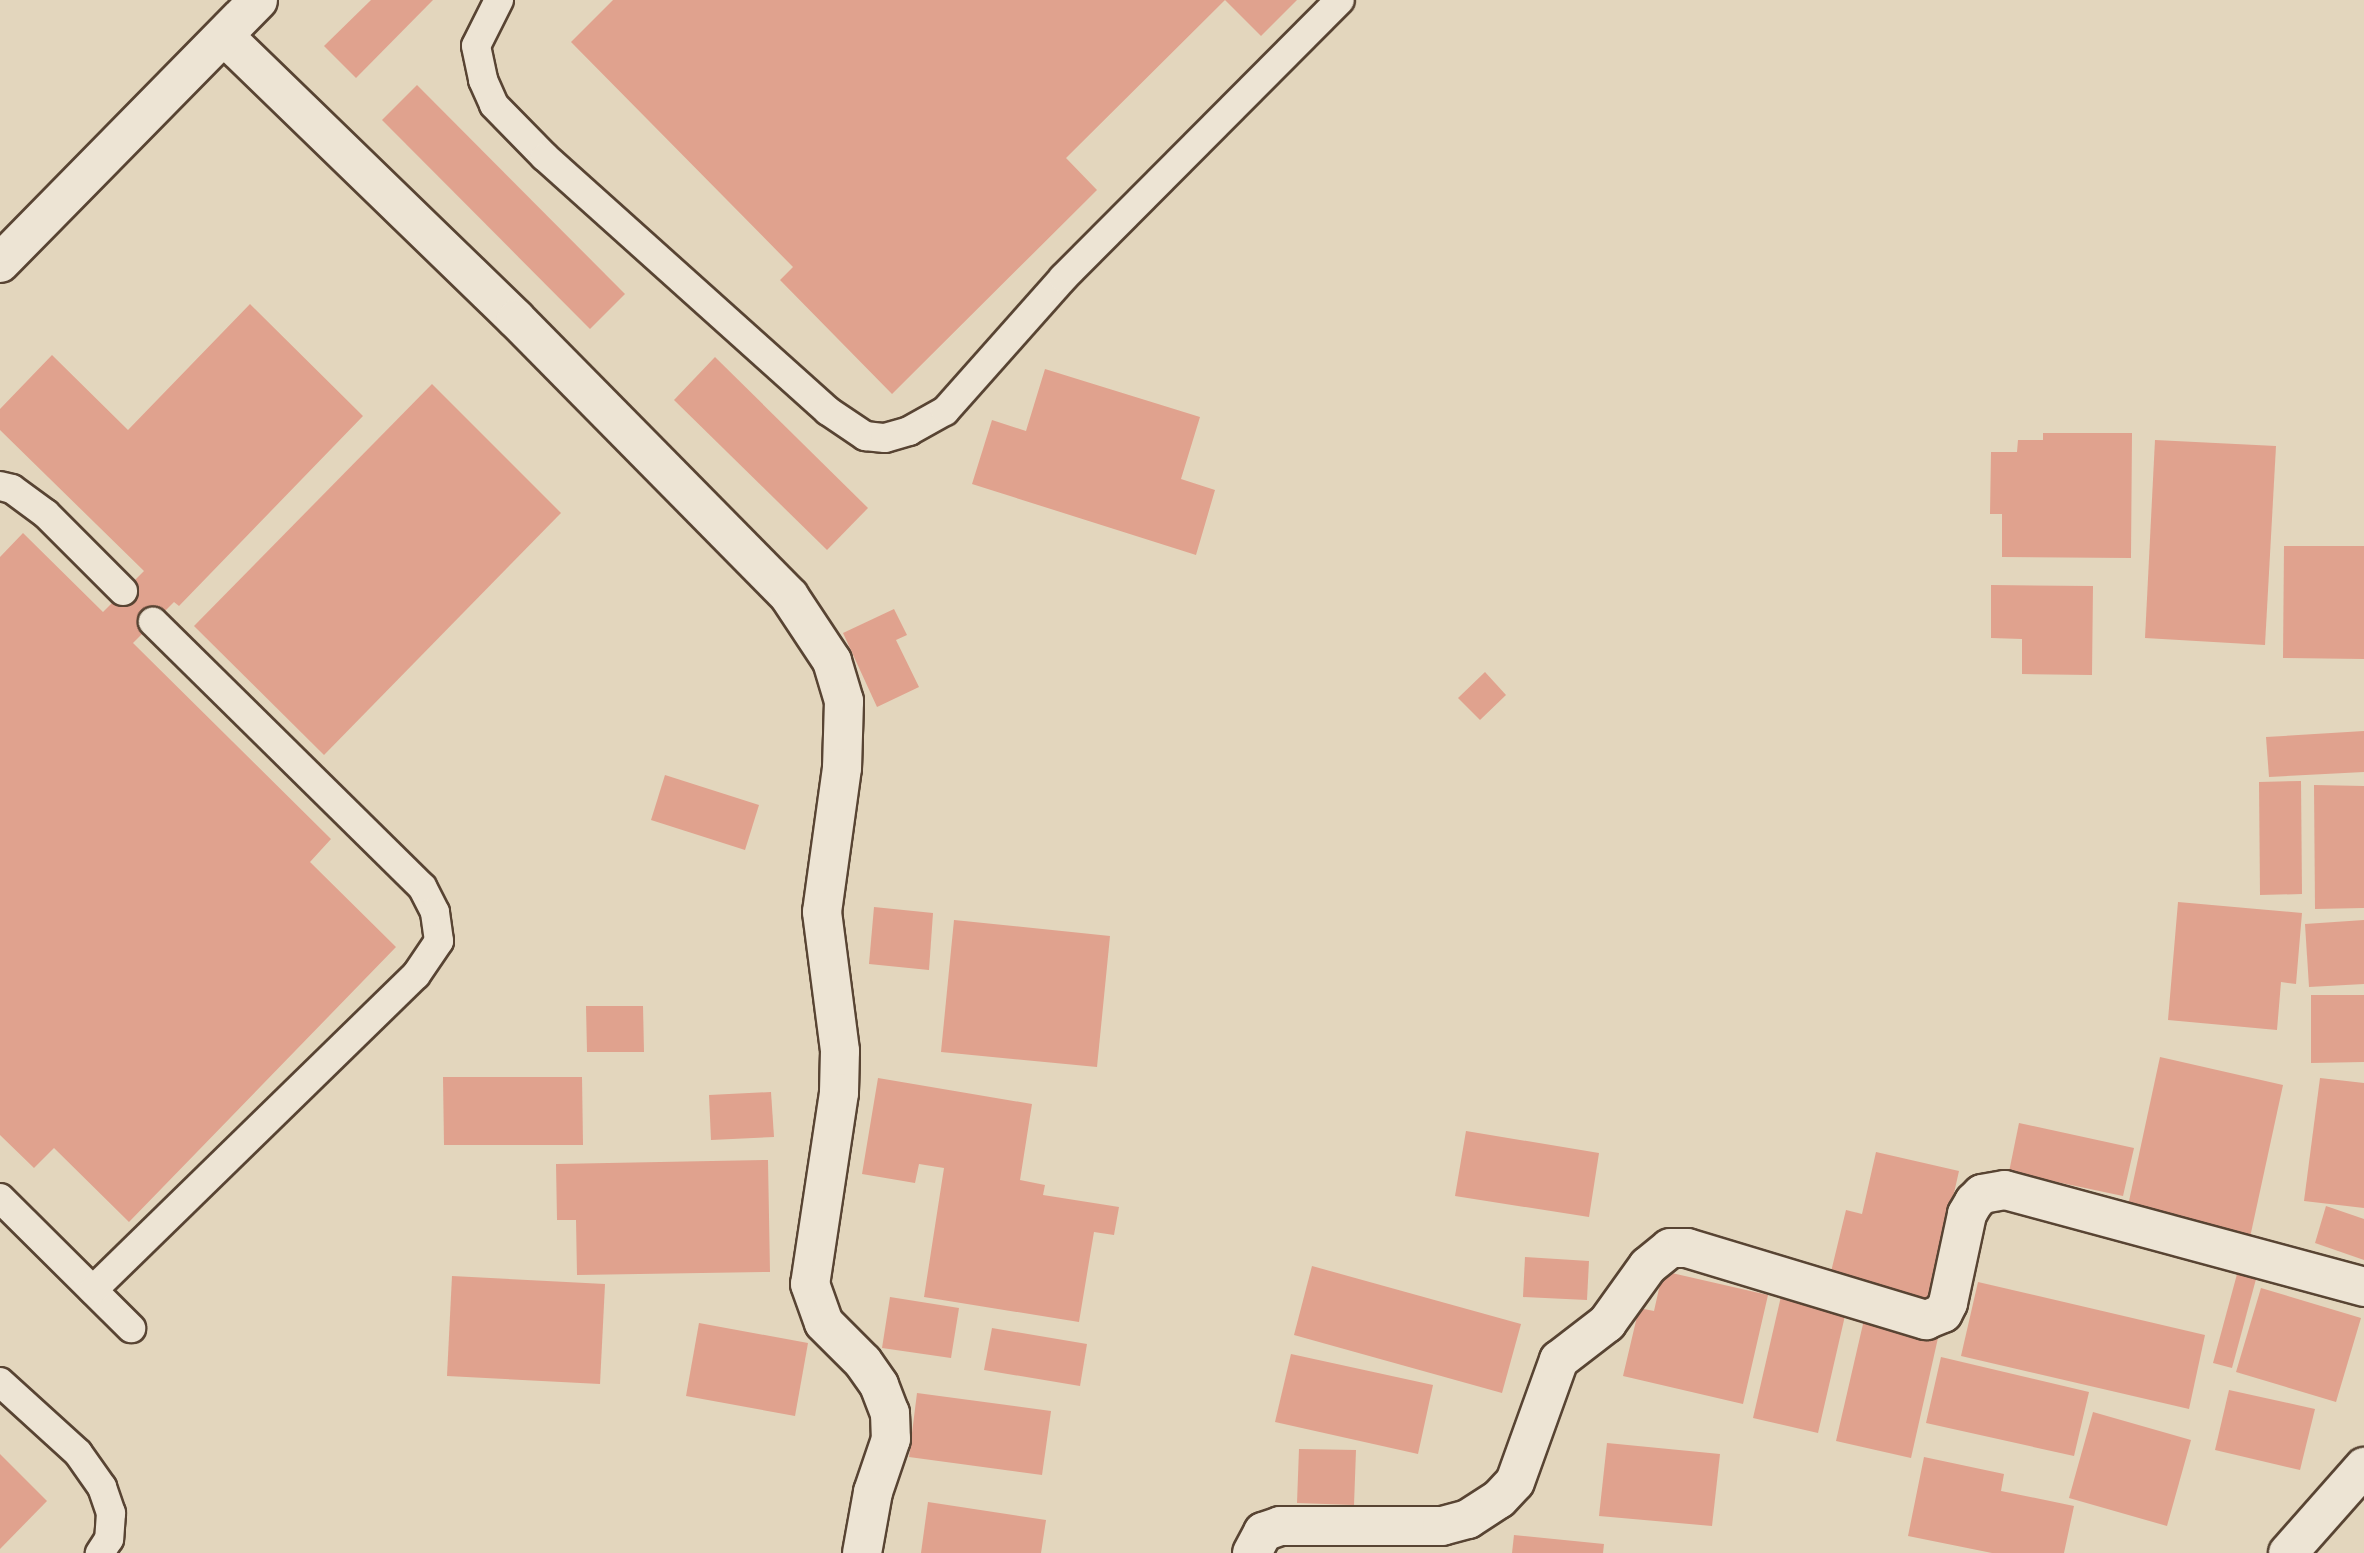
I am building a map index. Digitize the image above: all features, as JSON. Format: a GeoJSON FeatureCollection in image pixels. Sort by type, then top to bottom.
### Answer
{"type":"FeatureCollection","features":[{"type":"Feature","properties":{"kind":"street"},"geometry":{"type":"LineString","coordinates":[[0,263],[258,0]]}},
{"type":"Feature","properties":{"kind":"street"},"geometry":{"type":"LineString","coordinates":[[223,36],[516,319],[789,596],[832,662],[844,701],[843,728],[822,912],[840,1051],[839,1093],[810,1284],[824,1323],[863,1362],[879,1385],[890,1413],[891,1439],[873,1492],[862,1553]]}},
{"type":"Feature","properties":{"kind":"street"},"geometry":{"type":"LineString","coordinates":[[1252,1553],[1263,1532],[1280,1526],[1442,1526],[1468,1519],[1499,1499],[1515,1482],[1559,1360],[1607,1323],[1648,1266],[1670,1248],[1687,1248],[1926,1321],[1942,1313],[1948,1303],[1967,1214],[1974,1202],[1982,1194],[2005,1190],[2364,1287]]}},
{"type":"Feature","properties":{"kind":"street"},"geometry":{"type":"LineString","coordinates":[[2288,1553],[2364,1467]]}},
{"type":"Feature","properties":{"kind":"lane"},"geometry":{"type":"LineString","coordinates":[[499,0],[476,46],[483,80],[502,114],[828,411],[865,436],[885,438],[945,411],[1063,278],[1340,0]]}},
{"type":"Feature","properties":{"kind":"lane"},"geometry":{"type":"LineString","coordinates":[[0,486],[12,489],[46,514],[123,591]]}},
{"type":"Feature","properties":{"kind":"lane"},"geometry":{"type":"LineString","coordinates":[[93,1290],[416,975],[439,941],[435,912],[422,887],[153,622]]}},
{"type":"Feature","properties":{"kind":"lane"},"geometry":{"type":"LineString","coordinates":[[0,1198],[131,1328]]}},
{"type":"Feature","properties":{"kind":"lane"},"geometry":{"type":"LineString","coordinates":[[0,1382],[78,1453],[102,1487],[111,1513],[109,1539],[100,1553]]}},
{"type":"Feature","properties":{"kind":"building"},"geometry":{"type":"Polygon","coordinates":[[[371,0],[433,0],[356,78],[324,46],[371,0]]]}},
{"type":"Feature","properties":{"kind":"building"},"geometry":{"type":"Polygon","coordinates":[[[613,0],[1225,0],[1066,158],[1097,190],[892,394],[780,280],[793,267],[571,42],[613,0]]]}},
{"type":"Feature","properties":{"kind":"building"},"geometry":{"type":"Polygon","coordinates":[[[1225,0],[1297,0],[1261,36],[1225,0]]]}},
{"type":"Feature","properties":{"kind":"building"},"geometry":{"type":"Polygon","coordinates":[[[417,85],[625,294],[590,329],[382,120],[417,85]]]}},
{"type":"Feature","properties":{"kind":"building"},"geometry":{"type":"Polygon","coordinates":[[[250,304],[363,416],[179,606],[174,602],[133,643],[331,839],[310,862],[396,947],[129,1222],[54,1148],[34,1168],[0,1135],[0,557],[23,533],[103,612],[144,571],[0,430],[0,409],[52,355],[128,430],[250,304]]]}},
{"type":"Feature","properties":{"kind":"building"},"geometry":{"type":"Polygon","coordinates":[[[715,357],[868,508],[827,550],[674,400],[715,357]]]}},
{"type":"Feature","properties":{"kind":"building"},"geometry":{"type":"Polygon","coordinates":[[[1045,369],[1200,417],[1181,479],[1215,490],[1196,555],[972,484],[992,420],[1026,431],[1045,369]]]}},
{"type":"Feature","properties":{"kind":"building"},"geometry":{"type":"Polygon","coordinates":[[[432,384],[561,513],[324,755],[194,626],[432,384]]]}},
{"type":"Feature","properties":{"kind":"building"},"geometry":{"type":"Polygon","coordinates":[[[2043,433],[2132,433],[2131,558],[2002,557],[2002,514],[1990,514],[1991,452],[2017,452],[2018,440],[2043,440],[2043,433]]]}},
{"type":"Feature","properties":{"kind":"building"},"geometry":{"type":"Polygon","coordinates":[[[2155,440],[2276,446],[2265,645],[2145,638],[2155,440]]]}},
{"type":"Feature","properties":{"kind":"building"},"geometry":{"type":"Polygon","coordinates":[[[2284,546],[2364,546],[2364,659],[2283,658],[2284,546]]]}},
{"type":"Feature","properties":{"kind":"building"},"geometry":{"type":"Polygon","coordinates":[[[1991,585],[2093,586],[2092,675],[2022,674],[2022,639],[1991,638],[1991,585]]]}},
{"type":"Feature","properties":{"kind":"building"},"geometry":{"type":"Polygon","coordinates":[[[894,609],[907,635],[896,640],[919,687],[877,707],[843,633],[894,609]]]}},
{"type":"Feature","properties":{"kind":"building"},"geometry":{"type":"Polygon","coordinates":[[[1485,672],[1506,695],[1480,720],[1458,698],[1485,672]]]}},
{"type":"Feature","properties":{"kind":"building"},"geometry":{"type":"Polygon","coordinates":[[[2364,731],[2364,772],[2269,777],[2266,737],[2364,731]]]}},
{"type":"Feature","properties":{"kind":"building"},"geometry":{"type":"Polygon","coordinates":[[[665,775],[759,805],[745,850],[651,820],[665,775]]]}},
{"type":"Feature","properties":{"kind":"building"},"geometry":{"type":"Polygon","coordinates":[[[2301,781],[2302,894],[2260,895],[2259,782],[2301,781]]]}},
{"type":"Feature","properties":{"kind":"building"},"geometry":{"type":"Polygon","coordinates":[[[2314,785],[2364,786],[2364,908],[2315,909],[2314,785]]]}},
{"type":"Feature","properties":{"kind":"building"},"geometry":{"type":"Polygon","coordinates":[[[2178,902],[2302,913],[2296,984],[2281,982],[2277,1030],[2168,1020],[2178,902]]]}},
{"type":"Feature","properties":{"kind":"building"},"geometry":{"type":"Polygon","coordinates":[[[874,907],[933,913],[929,970],[869,964],[874,907]]]}},
{"type":"Feature","properties":{"kind":"building"},"geometry":{"type":"Polygon","coordinates":[[[954,920],[1110,936],[1097,1067],[941,1052],[954,920]]]}},
{"type":"Feature","properties":{"kind":"building"},"geometry":{"type":"Polygon","coordinates":[[[2364,920],[2364,984],[2309,987],[2305,924],[2364,920]]]}},
{"type":"Feature","properties":{"kind":"building"},"geometry":{"type":"Polygon","coordinates":[[[2311,995],[2364,995],[2364,1062],[2311,1063],[2311,995]]]}},
{"type":"Feature","properties":{"kind":"building"},"geometry":{"type":"Polygon","coordinates":[[[586,1006],[643,1006],[644,1052],[587,1052],[586,1006]]]}},
{"type":"Feature","properties":{"kind":"building"},"geometry":{"type":"Polygon","coordinates":[[[2160,1057],[2283,1085],[2249,1242],[2126,1215],[2160,1057]]]}},
{"type":"Feature","properties":{"kind":"building"},"geometry":{"type":"Polygon","coordinates":[[[443,1077],[582,1077],[583,1145],[444,1145],[443,1077]]]}},
{"type":"Feature","properties":{"kind":"building"},"geometry":{"type":"Polygon","coordinates":[[[878,1078],[1032,1104],[1020,1180],[1045,1185],[1043,1195],[1119,1207],[1114,1235],[1094,1232],[1079,1322],[924,1297],[944,1168],[919,1164],[915,1183],[862,1174],[878,1078]]]}},
{"type":"Feature","properties":{"kind":"building"},"geometry":{"type":"Polygon","coordinates":[[[2320,1078],[2364,1083],[2364,1208],[2304,1201],[2320,1078]]]}},
{"type":"Feature","properties":{"kind":"building"},"geometry":{"type":"Polygon","coordinates":[[[771,1092],[774,1137],[711,1140],[709,1095],[771,1092]]]}},
{"type":"Feature","properties":{"kind":"building"},"geometry":{"type":"Polygon","coordinates":[[[2019,1123],[2134,1148],[2123,1196],[2009,1172],[2019,1123]]]}},
{"type":"Feature","properties":{"kind":"building"},"geometry":{"type":"Polygon","coordinates":[[[1466,1131],[1599,1153],[1589,1217],[1455,1196],[1466,1131]]]}},
{"type":"Feature","properties":{"kind":"building"},"geometry":{"type":"Polygon","coordinates":[[[1876,1152],[1959,1171],[1929,1304],[1829,1280],[1846,1210],[1862,1214],[1876,1152]]]}},
{"type":"Feature","properties":{"kind":"building"},"geometry":{"type":"Polygon","coordinates":[[[768,1160],[770,1272],[577,1275],[576,1220],[557,1220],[556,1164],[768,1160]]]}},
{"type":"Feature","properties":{"kind":"building"},"geometry":{"type":"Polygon","coordinates":[[[2326,1206],[2364,1219],[2364,1260],[2315,1243],[2326,1206]]]}},
{"type":"Feature","properties":{"kind":"building"},"geometry":{"type":"Polygon","coordinates":[[[1525,1257],[1589,1261],[1587,1300],[1523,1297],[1525,1257]]]}},
{"type":"Feature","properties":{"kind":"building"},"geometry":{"type":"Polygon","coordinates":[[[2240,1263],[2259,1268],[2232,1368],[2213,1363],[2240,1263]]]}},
{"type":"Feature","properties":{"kind":"building"},"geometry":{"type":"Polygon","coordinates":[[[1312,1266],[1521,1324],[1502,1393],[1294,1335],[1312,1266]]]}},
{"type":"Feature","properties":{"kind":"building"},"geometry":{"type":"Polygon","coordinates":[[[1663,1271],[1768,1295],[1743,1404],[1623,1376],[1639,1308],[1654,1311],[1663,1271]]]}},
{"type":"Feature","properties":{"kind":"building"},"geometry":{"type":"Polygon","coordinates":[[[452,1276],[605,1284],[600,1384],[447,1376],[452,1276]]]}},
{"type":"Feature","properties":{"kind":"building"},"geometry":{"type":"Polygon","coordinates":[[[1978,1282],[2205,1335],[2189,1409],[1961,1356],[1978,1282]]]}},
{"type":"Feature","properties":{"kind":"building"},"geometry":{"type":"Polygon","coordinates":[[[2261,1288],[2361,1318],[2336,1402],[2236,1372],[2261,1288]]]}},
{"type":"Feature","properties":{"kind":"building"},"geometry":{"type":"Polygon","coordinates":[[[1782,1292],[1847,1307],[1818,1433],[1753,1418],[1782,1292]]]}},
{"type":"Feature","properties":{"kind":"building"},"geometry":{"type":"Polygon","coordinates":[[[890,1297],[959,1308],[951,1358],[882,1348],[890,1297]]]}},
{"type":"Feature","properties":{"kind":"building"},"geometry":{"type":"Polygon","coordinates":[[[1866,1311],[1940,1329],[1911,1458],[1836,1441],[1866,1311]]]}},
{"type":"Feature","properties":{"kind":"building"},"geometry":{"type":"Polygon","coordinates":[[[699,1323],[808,1343],[795,1416],[686,1396],[699,1323]]]}},
{"type":"Feature","properties":{"kind":"building"},"geometry":{"type":"Polygon","coordinates":[[[992,1328],[1087,1344],[1080,1386],[984,1370],[992,1328]]]}},
{"type":"Feature","properties":{"kind":"building"},"geometry":{"type":"Polygon","coordinates":[[[1291,1354],[1433,1385],[1418,1454],[1275,1422],[1291,1354]]]}},
{"type":"Feature","properties":{"kind":"building"},"geometry":{"type":"Polygon","coordinates":[[[1941,1357],[2089,1392],[2074,1456],[1926,1423],[1941,1357]]]}},
{"type":"Feature","properties":{"kind":"building"},"geometry":{"type":"Polygon","coordinates":[[[2229,1390],[2315,1409],[2300,1470],[2215,1450],[2229,1390]]]}},
{"type":"Feature","properties":{"kind":"building"},"geometry":{"type":"Polygon","coordinates":[[[917,1393],[1051,1411],[1042,1475],[909,1457],[917,1393]]]}},
{"type":"Feature","properties":{"kind":"building"},"geometry":{"type":"Polygon","coordinates":[[[2093,1412],[2191,1440],[2167,1526],[2069,1498],[2093,1412]]]}},
{"type":"Feature","properties":{"kind":"building"},"geometry":{"type":"Polygon","coordinates":[[[1607,1443],[1720,1454],[1712,1526],[1599,1516],[1607,1443]]]}},
{"type":"Feature","properties":{"kind":"building"},"geometry":{"type":"Polygon","coordinates":[[[1299,1449],[1356,1450],[1354,1505],[1297,1503],[1299,1449]]]}},
{"type":"Feature","properties":{"kind":"building"},"geometry":{"type":"Polygon","coordinates":[[[0,1454],[47,1501],[0,1549],[0,1454]]]}},
{"type":"Feature","properties":{"kind":"building"},"geometry":{"type":"Polygon","coordinates":[[[1924,1457],[2004,1474],[2001,1491],[2074,1506],[2064,1553],[1992,1553],[1908,1536],[1924,1457]]]}},
{"type":"Feature","properties":{"kind":"building"},"geometry":{"type":"Polygon","coordinates":[[[928,1502],[1046,1520],[1041,1553],[921,1553],[928,1502]]]}},
{"type":"Feature","properties":{"kind":"building"},"geometry":{"type":"Polygon","coordinates":[[[1514,1535],[1604,1544],[1603,1553],[1512,1553],[1514,1535]]]}}]}
